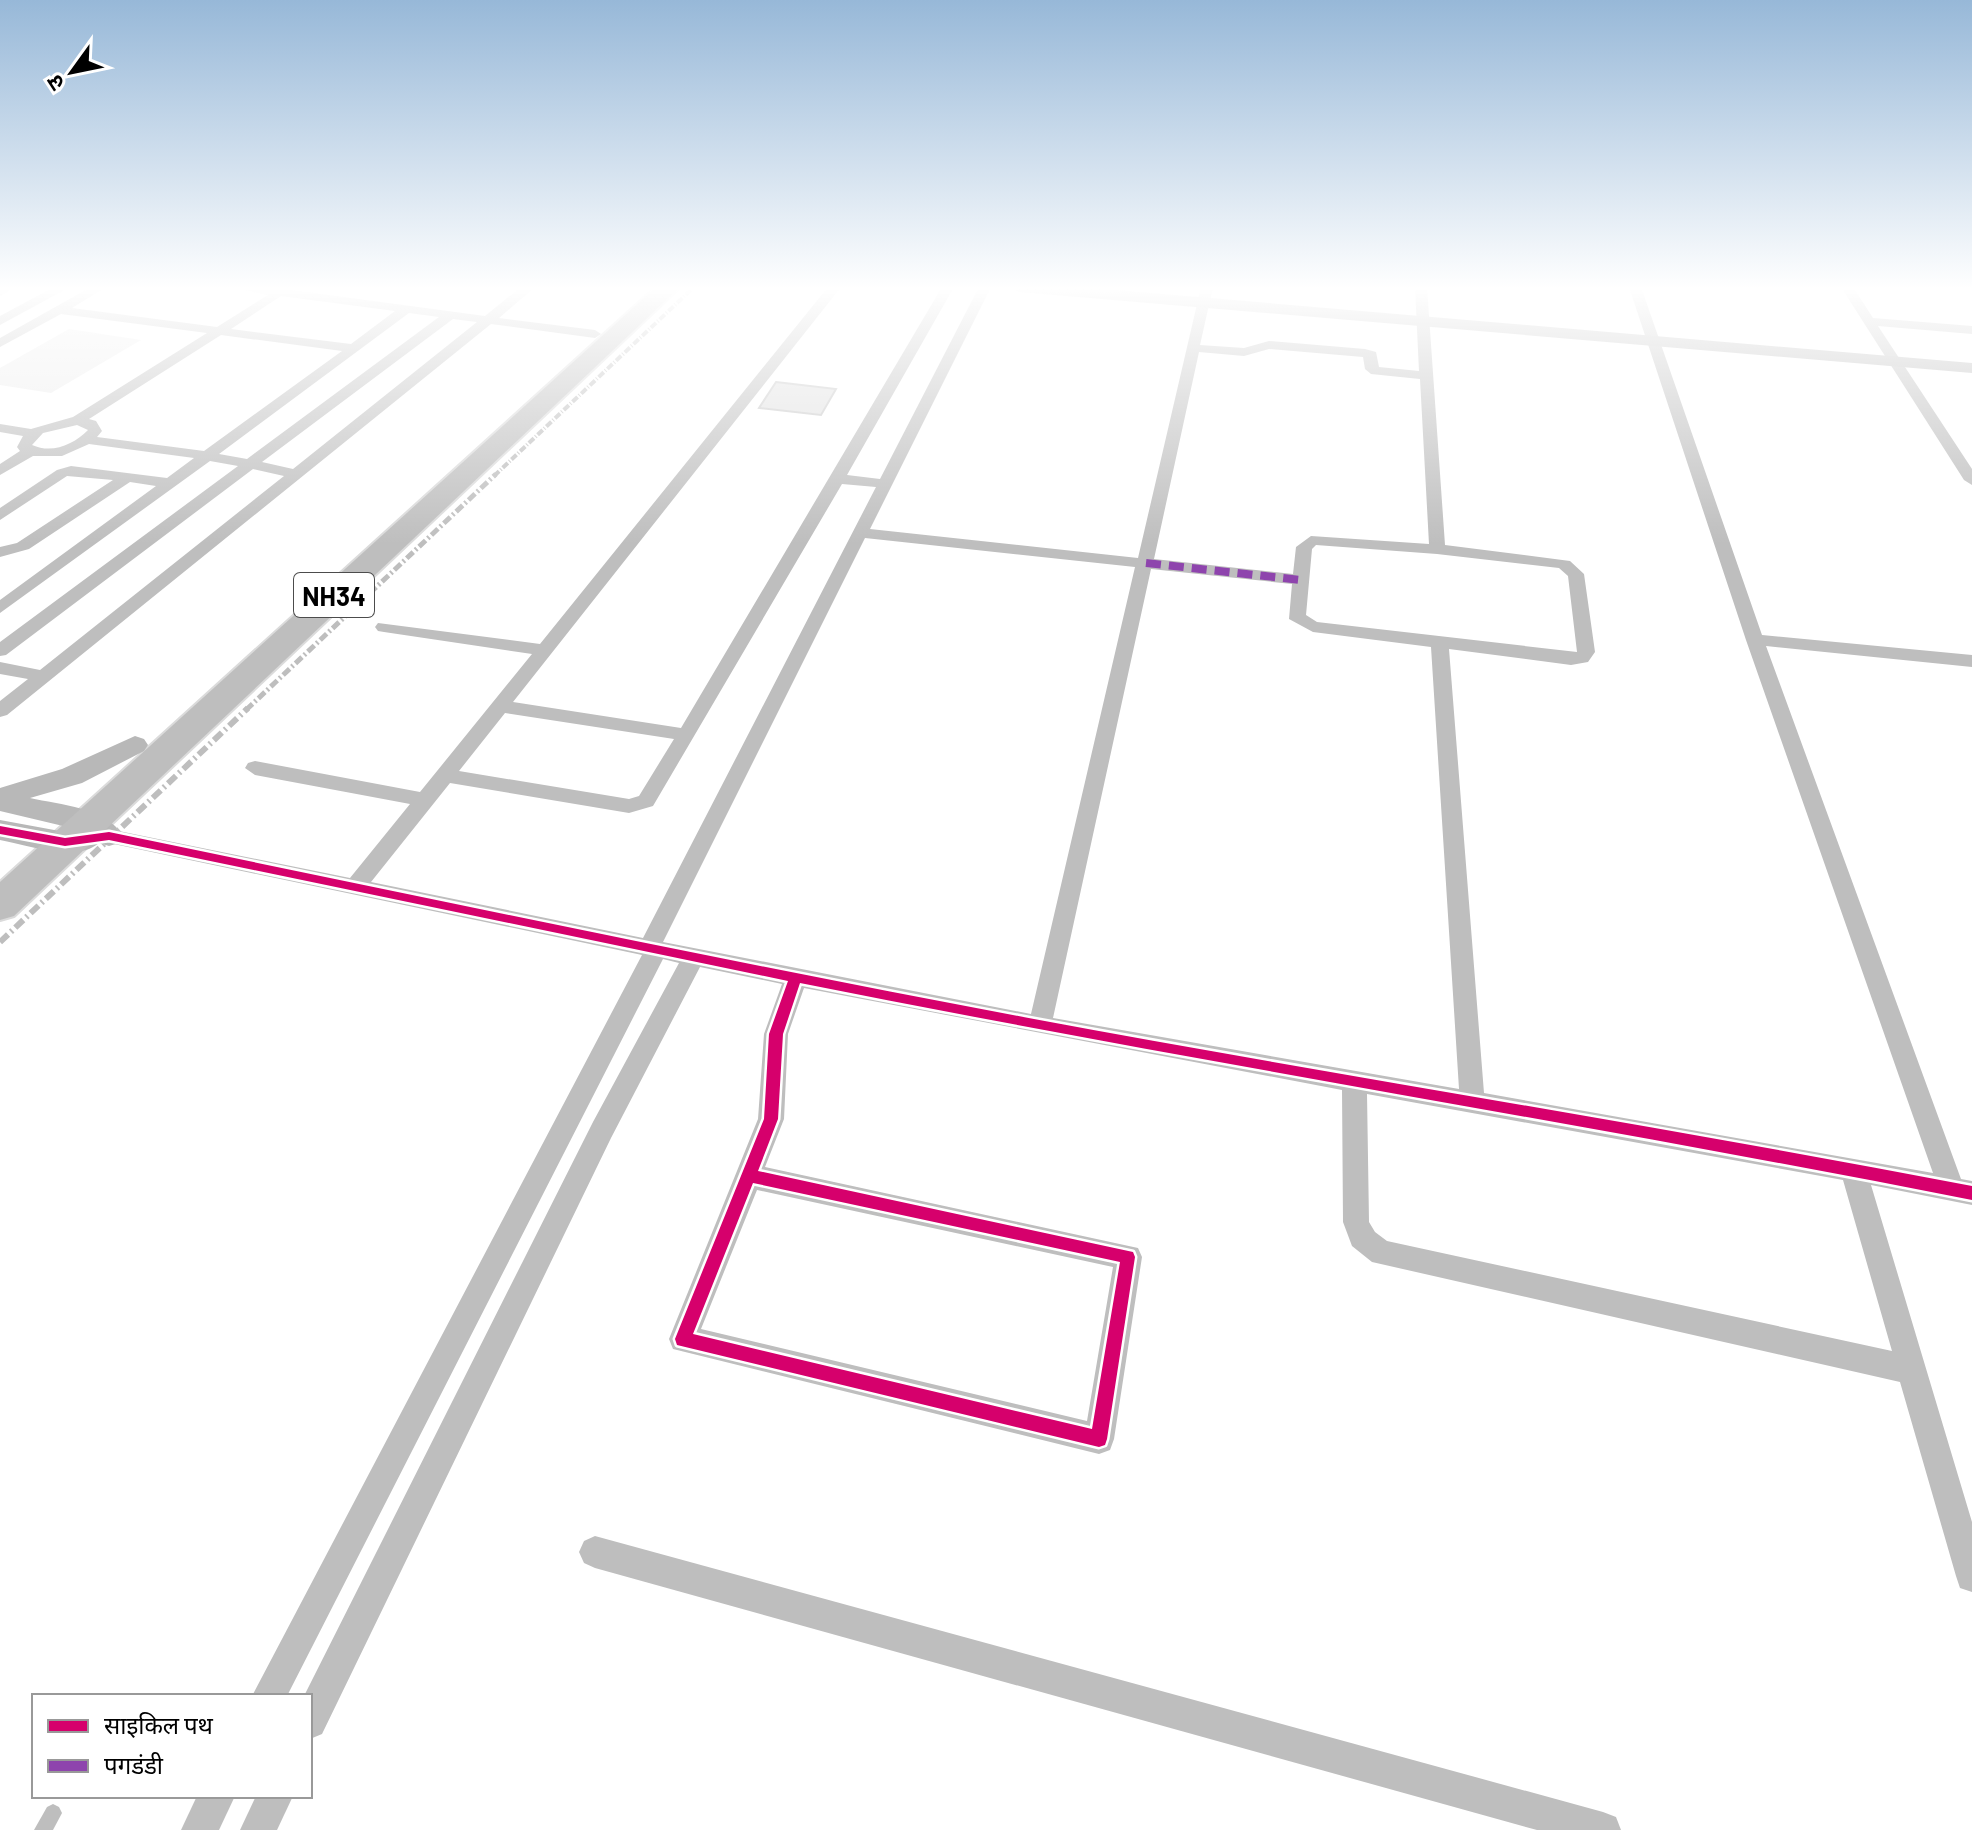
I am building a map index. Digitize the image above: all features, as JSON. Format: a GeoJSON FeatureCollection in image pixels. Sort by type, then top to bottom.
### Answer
{"type":"FeatureCollection","features":[{"type":"Feature","properties":{"kind":"highway","name":"NH34"},"geometry":{"type":"LineString","coordinates":[[0,867],[32,837],[61,828],[99,828],[558,372]]}},
{"type":"Feature","properties":{"kind":"highway","name":"NH34"},"geometry":{"type":"LineString","coordinates":[[0,905],[61,828],[135,745],[571,372]]}},
{"type":"Feature","properties":{"kind":"street"},"geometry":{"type":"LineString","coordinates":[[77,421],[154,372]]}},
{"type":"Feature","properties":{"kind":"street"},"geometry":{"type":"LineString","coordinates":[[1,607],[318,372]]}},
{"type":"Feature","properties":{"kind":"street"},"geometry":{"type":"LineString","coordinates":[[0,651],[373,372]]}},
{"type":"Feature","properties":{"kind":"street"},"geometry":{"type":"LineString","coordinates":[[0,711],[425,372]]}},
{"type":"Feature","properties":{"kind":"street"},"geometry":{"type":"LineString","coordinates":[[355,887],[767,372]]}},
{"type":"Feature","properties":{"kind":"street"},"geometry":{"type":"LineString","coordinates":[[444,775],[636,806],[652,795],[899,372]]}},
{"type":"Feature","properties":{"kind":"street"},"geometry":{"type":"LineString","coordinates":[[270,1694],[652,949],[942,372]]}},
{"type":"Feature","properties":{"kind":"street"},"geometry":{"type":"LineString","coordinates":[[1040,1025],[1188,372]]}},
{"type":"Feature","properties":{"kind":"street"},"geometry":{"type":"LineString","coordinates":[[1393,372],[1425,375],[1437,549]]}},
{"type":"Feature","properties":{"kind":"street"},"geometry":{"type":"LineString","coordinates":[[1665,372],[1755,640],[1961,1190]]}},
{"type":"Feature","properties":{"kind":"street"},"geometry":{"type":"LineString","coordinates":[[1902,372],[1972,480]]}},
{"type":"Feature","properties":{"kind":"street"},"geometry":{"type":"LineString","coordinates":[[88,440],[95,431],[91,424],[77,421],[53,424],[32,433],[25,440],[24,447],[30,451],[59,451],[88,440],[204,455],[297,474]]}},
{"type":"Feature","properties":{"kind":"street"},"geometry":{"type":"LineString","coordinates":[[0,428],[32,433]]}},
{"type":"Feature","properties":{"kind":"street"},"geometry":{"type":"LineString","coordinates":[[0,471],[30,451]]}},
{"type":"Feature","properties":{"kind":"street"},"geometry":{"type":"LineString","coordinates":[[0,515],[66,471],[80,470],[169,483]]}},
{"type":"Feature","properties":{"kind":"street"},"geometry":{"type":"LineString","coordinates":[[0,552],[23,546],[126,478]]}},
{"type":"Feature","properties":{"kind":"street"},"geometry":{"type":"LineString","coordinates":[[837,479],[886,484]]}},
{"type":"Feature","properties":{"kind":"street"},"geometry":{"type":"LineString","coordinates":[[861,533],[1301,580]]}},
{"type":"Feature","properties":{"kind":"street"},"geometry":{"type":"LineString","coordinates":[[1311,541],[1550,560],[1570,568],[1576,574],[1586,652],[1582,658],[1571,659],[1323,630],[1304,623],[1297,615],[1301,580],[1304,547],[1311,541]]}},
{"type":"Feature","properties":{"kind":"street"},"geometry":{"type":"LineString","coordinates":[[384,627],[544,650]]}},
{"type":"Feature","properties":{"kind":"street"},"geometry":{"type":"LineString","coordinates":[[1755,640],[1972,661]]}},
{"type":"Feature","properties":{"kind":"street"},"geometry":{"type":"LineString","coordinates":[[1440,644],[1472,1100]]}},
{"type":"Feature","properties":{"kind":"street"},"geometry":{"type":"LineString","coordinates":[[0,668],[43,676]]}},
{"type":"Feature","properties":{"kind":"street"},"geometry":{"type":"LineString","coordinates":[[499,706],[687,735]]}},
{"type":"Feature","properties":{"kind":"street"},"geometry":{"type":"LineString","coordinates":[[0,800],[72,776],[135,745]]}},
{"type":"Feature","properties":{"kind":"street"},"geometry":{"type":"LineString","coordinates":[[255,768],[424,800]]}},
{"type":"Feature","properties":{"kind":"street"},"geometry":{"type":"LineString","coordinates":[[0,800],[61,828]]}},
{"type":"Feature","properties":{"kind":"street"},"geometry":{"type":"LineString","coordinates":[[99,828],[355,887],[1040,1025],[1961,1190]]}},
{"type":"Feature","properties":{"kind":"street"},"geometry":{"type":"LineString","coordinates":[[0,830],[32,837]]}},
{"type":"Feature","properties":{"kind":"street"},"geometry":{"type":"LineString","coordinates":[[312,1718],[602,1130],[694,957]]}},
{"type":"Feature","properties":{"kind":"street"},"geometry":{"type":"LineString","coordinates":[[749,1176],[1128,1257],[1099,1439],[683,1339],[771,1119],[776,1034],[796,977]]}},
{"type":"Feature","properties":{"kind":"street"},"geometry":{"type":"LineString","coordinates":[[1354,1079],[1356,1222],[1359,1234],[1367,1245],[1382,1253],[1912,1370]]}},
{"type":"Feature","properties":{"kind":"street"},"geometry":{"type":"LineString","coordinates":[[1853,1170],[1972,1576]]}},
{"type":"Feature","properties":{"kind":"street"},"geometry":{"type":"LineString","coordinates":[[595,1552],[1603,1830]]}},
{"type":"Feature","properties":{"kind":"street"},"geometry":{"type":"LineString","coordinates":[[199,1830],[216,1798]]}},
{"type":"Feature","properties":{"kind":"street"},"geometry":{"type":"LineString","coordinates":[[258,1830],[274,1798]]}},
{"type":"Feature","properties":{"kind":"lane"},"geometry":{"type":"LineString","coordinates":[[43,1830],[53,1813]]}},
{"type":"Feature","properties":{"kind":"shaded area"},"geometry":{"type":"Polygon","coordinates":[[[0,372],[86,372],[51,393],[0,385],[0,372]]]}},
{"type":"Feature","properties":{"kind":"building"},"geometry":{"type":"Polygon","coordinates":[[[776,382],[836,389],[821,415],[759,408],[776,382]]]}},
{"type":"Feature","properties":{"kind":"railway"},"geometry":{"type":"LineString","coordinates":[[494,476],[604,372]]}},
{"type":"Feature","properties":{"kind":"railway"},"geometry":{"type":"LineString","coordinates":[[246,710],[496,474]]}},
{"type":"Feature","properties":{"kind":"railway"},"geometry":{"type":"LineString","coordinates":[[0,942],[248,708]]}},
{"type":"Feature","properties":{"kind":"marked path"},"geometry":{"type":"LineString","coordinates":[[1146,563],[1301,580]]}},
{"type":"Feature","properties":{"kind":"cycle path"},"geometry":{"type":"LineString","coordinates":[[0,830],[65,842],[109,836],[1034,1024],[1738,1148],[1972,1193]]}},
{"type":"Feature","properties":{"kind":"cycle path"},"geometry":{"type":"LineString","coordinates":[[749,1176],[683,1339],[1099,1439],[1128,1257],[749,1176],[771,1119],[776,1034],[796,977]]}}]}
